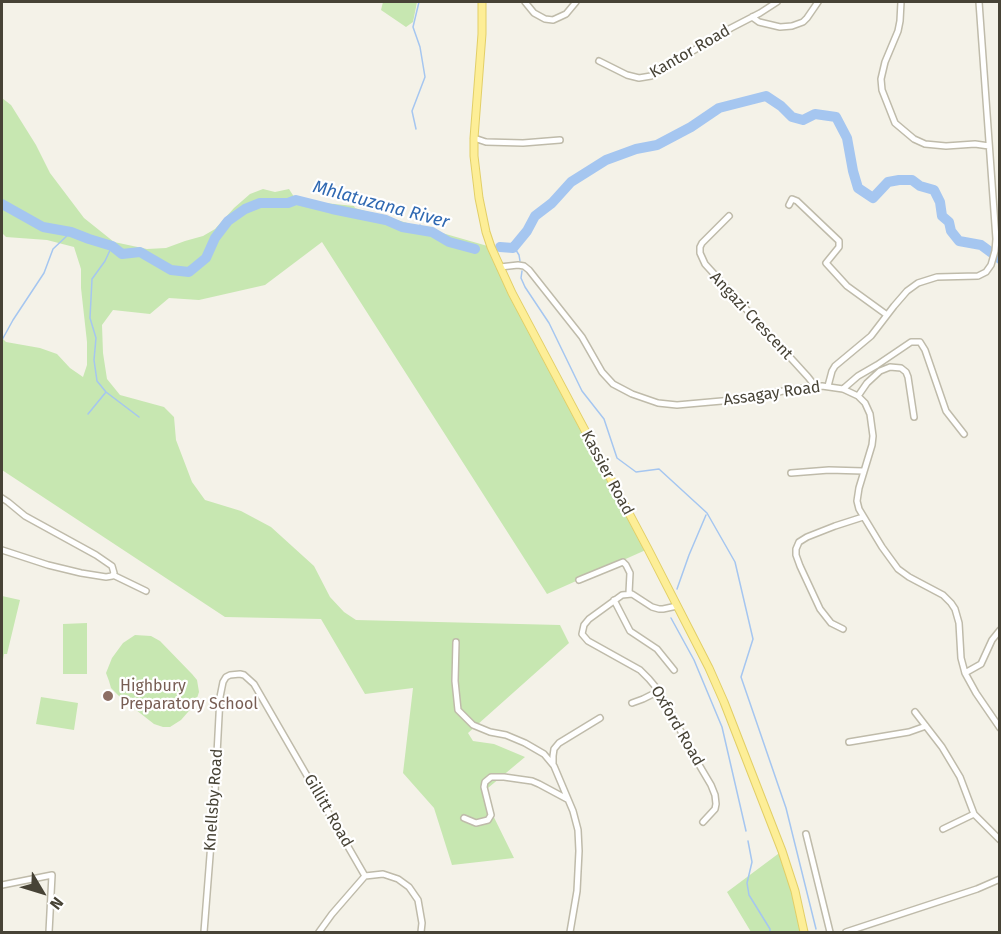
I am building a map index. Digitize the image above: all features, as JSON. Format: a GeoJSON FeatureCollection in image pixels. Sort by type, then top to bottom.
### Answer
{"type":"FeatureCollection","features":[{"type":"Feature","properties":{"kind":"main road","name":"Kassier Road"},"geometry":{"type":"LineString","coordinates":[[482,2],[482,34],[474,138],[476,177],[486,232],[512,293],[705,660],[724,702],[790,873],[804,933]]}},
{"type":"Feature","properties":{"kind":"street"},"geometry":{"type":"LineString","coordinates":[[525,2],[534,13],[545,19],[554,20],[563,17],[576,2]]}},
{"type":"Feature","properties":{"kind":"street","name":"Kantor Road"},"geometry":{"type":"LineString","coordinates":[[599,61],[627,75],[646,77],[777,2]]}},
{"type":"Feature","properties":{"kind":"street"},"geometry":{"type":"LineString","coordinates":[[752,17],[759,22],[780,27],[792,26],[803,22],[818,2]]}},
{"type":"Feature","properties":{"kind":"street"},"geometry":{"type":"LineString","coordinates":[[900,2],[898,31],[885,62],[881,79],[882,90],[895,123],[914,139],[926,144],[989,146]]}},
{"type":"Feature","properties":{"kind":"street"},"geometry":{"type":"LineString","coordinates":[[828,386],[835,366],[871,336],[907,291],[921,281],[978,276],[988,270],[994,258],[996,239],[979,2]]}},
{"type":"Feature","properties":{"kind":"street"},"geometry":{"type":"LineString","coordinates":[[474,138],[486,141],[524,142],[560,140]]}},
{"type":"Feature","properties":{"kind":"street"},"geometry":{"type":"LineString","coordinates":[[992,178],[999,177]]}},
{"type":"Feature","properties":{"kind":"street"},"geometry":{"type":"LineString","coordinates":[[789,205],[792,199],[797,201],[839,241],[839,247],[826,263],[847,286],[887,315]]}},
{"type":"Feature","properties":{"kind":"street","name":"Angazi Crescent"},"geometry":{"type":"LineString","coordinates":[[729,216],[702,243],[700,253],[705,264],[815,386]]}},
{"type":"Feature","properties":{"kind":"street","name":"Assagay Road"},"geometry":{"type":"LineString","coordinates":[[500,267],[518,265],[528,268],[582,337],[602,372],[613,384],[632,394],[658,403],[676,405],[744,399],[815,386],[843,389],[858,396]]}},
{"type":"Feature","properties":{"kind":"street"},"geometry":{"type":"LineString","coordinates":[[843,389],[858,376],[877,366],[911,342],[920,342],[925,350],[946,411],[964,434]]}},
{"type":"Feature","properties":{"kind":"street"},"geometry":{"type":"LineString","coordinates":[[914,417],[908,377],[901,368],[890,367],[880,371],[858,396],[868,408],[873,426],[872,446],[857,496],[859,509],[898,569],[943,595],[951,603],[957,616],[961,658],[965,673],[999,728]]}},
{"type":"Feature","properties":{"kind":"street"},"geometry":{"type":"LineString","coordinates":[[790,472],[863,471]]}},
{"type":"Feature","properties":{"kind":"street"},"geometry":{"type":"LineString","coordinates":[[2,498],[9,501],[25,516],[109,564],[113,568],[113,575]]}},
{"type":"Feature","properties":{"kind":"street"},"geometry":{"type":"LineString","coordinates":[[843,629],[831,622],[820,609],[800,566],[796,549],[807,537],[863,516]]}},
{"type":"Feature","properties":{"kind":"street"},"geometry":{"type":"LineString","coordinates":[[2,550],[67,570],[106,577],[113,575],[146,591]]}},
{"type":"Feature","properties":{"kind":"street"},"geometry":{"type":"LineString","coordinates":[[579,580],[623,562],[630,573],[629,593],[659,609],[677,606]]}},
{"type":"Feature","properties":{"kind":"street","name":"Oxford Road"},"geometry":{"type":"LineString","coordinates":[[629,593],[614,600],[586,621],[582,634],[588,641],[640,670],[659,691],[715,795],[715,809],[703,822]]}},
{"type":"Feature","properties":{"kind":"street"},"geometry":{"type":"LineString","coordinates":[[614,600],[630,630],[657,649],[675,670]]}},
{"type":"Feature","properties":{"kind":"street"},"geometry":{"type":"LineString","coordinates":[[965,673],[981,664],[999,630]]}},
{"type":"Feature","properties":{"kind":"street"},"geometry":{"type":"LineString","coordinates":[[456,642],[454,681],[458,710],[473,725],[506,735],[538,750],[554,766]]}},
{"type":"Feature","properties":{"kind":"street","name":"Gillitt Road"},"geometry":{"type":"LineString","coordinates":[[234,674],[244,675],[254,684],[365,876]]}},
{"type":"Feature","properties":{"kind":"street","name":"Knellsby Road"},"geometry":{"type":"LineString","coordinates":[[204,933],[221,687],[226,677],[234,674]]}},
{"type":"Feature","properties":{"kind":"street"},"geometry":{"type":"LineString","coordinates":[[632,703],[659,691]]}},
{"type":"Feature","properties":{"kind":"street"},"geometry":{"type":"LineString","coordinates":[[915,712],[942,747],[960,777],[974,814],[999,840]]}},
{"type":"Feature","properties":{"kind":"street"},"geometry":{"type":"LineString","coordinates":[[994,720],[999,715]]}},
{"type":"Feature","properties":{"kind":"street"},"geometry":{"type":"LineString","coordinates":[[570,933],[578,891],[579,843],[577,823],[554,766],[553,756],[554,749],[559,743],[600,718]]}},
{"type":"Feature","properties":{"kind":"street"},"geometry":{"type":"LineString","coordinates":[[849,742],[909,732],[926,726]]}},
{"type":"Feature","properties":{"kind":"street"},"geometry":{"type":"LineString","coordinates":[[464,818],[476,823],[488,820],[491,815],[484,787],[485,782],[491,777],[532,781],[568,800]]}},
{"type":"Feature","properties":{"kind":"street"},"geometry":{"type":"LineString","coordinates":[[944,829],[974,814]]}},
{"type":"Feature","properties":{"kind":"street"},"geometry":{"type":"LineString","coordinates":[[806,834],[830,933]]}},
{"type":"Feature","properties":{"kind":"street"},"geometry":{"type":"LineString","coordinates":[[319,933],[332,914],[365,876],[384,874],[398,879],[409,887],[418,900],[422,923],[421,933]]}},
{"type":"Feature","properties":{"kind":"street"},"geometry":{"type":"LineString","coordinates":[[2,885],[52,875],[49,933]]}},
{"type":"Feature","properties":{"kind":"street"},"geometry":{"type":"LineString","coordinates":[[846,933],[977,889],[999,879]]}},
{"type":"Feature","properties":{"kind":"green space"},"geometry":{"type":"Polygon","coordinates":[[[383,2],[417,2],[413,22],[406,27],[381,10],[383,2]]]}},
{"type":"Feature","properties":{"kind":"green space"},"geometry":{"type":"Polygon","coordinates":[[[2,98],[11,105],[50,173],[84,218],[114,242],[147,249],[166,248],[203,236],[215,229],[250,194],[263,189],[275,192],[289,189],[296,200],[354,206],[491,247],[648,549],[547,594],[322,242],[265,285],[199,300],[169,298],[150,314],[113,310],[102,325],[103,353],[107,379],[120,395],[164,407],[174,417],[176,440],[192,482],[205,500],[241,511],[271,527],[314,566],[330,597],[344,612],[356,620],[560,625],[569,643],[468,733],[473,741],[494,744],[525,757],[482,793],[514,858],[452,865],[434,808],[403,773],[413,688],[365,694],[321,619],[225,617],[2,470],[2,338],[6,342],[40,348],[57,354],[70,368],[83,377],[87,365],[87,342],[81,269],[74,247],[47,240],[6,237],[2,233],[2,98]]]}},
{"type":"Feature","properties":{"kind":"green space"},"geometry":{"type":"Polygon","coordinates":[[[2,596],[20,600],[7,654],[4,654],[2,665],[2,596]]]}},
{"type":"Feature","properties":{"kind":"green space"},"geometry":{"type":"Polygon","coordinates":[[[87,623],[87,674],[63,674],[63,624],[87,623]]]}},
{"type":"Feature","properties":{"kind":"green space"},"geometry":{"type":"Polygon","coordinates":[[[135,635],[151,636],[160,641],[197,680],[199,692],[195,704],[181,720],[170,727],[154,724],[111,688],[106,673],[112,658],[123,643],[135,635]]]}},
{"type":"Feature","properties":{"kind":"green space"},"geometry":{"type":"Polygon","coordinates":[[[41,697],[78,703],[74,730],[36,724],[41,697]]]}},
{"type":"Feature","properties":{"kind":"green space"},"geometry":{"type":"Polygon","coordinates":[[[782,851],[804,932],[751,932],[727,892],[782,851]]]}},
{"type":"Feature","properties":{"kind":"waterway"},"geometry":{"type":"LineString","coordinates":[[416,129],[412,111],[425,77],[420,47],[413,27],[419,2]]}},
{"type":"Feature","properties":{"kind":"waterway","name":"Mhlatuzana River"},"geometry":{"type":"LineString","coordinates":[[500,247],[513,248],[527,231],[535,216],[552,203],[571,182],[606,160],[636,149],[657,145],[691,127],[719,108],[766,96],[792,117],[803,120],[815,114],[836,117],[847,138],[858,188],[873,198],[888,182],[899,180],[912,180],[920,186],[934,190],[940,202],[942,216],[949,222],[951,231],[959,241],[981,245],[1000,259]]}},
{"type":"Feature","properties":{"kind":"waterway","name":"Mhlatuzana River"},"geometry":{"type":"LineString","coordinates":[[2,204],[43,227],[71,232],[112,246],[122,254],[140,252],[171,270],[189,272],[206,258],[215,238],[228,221],[245,209],[260,203],[288,203],[296,200],[386,220],[402,227],[432,232],[449,242],[475,249]]}},
{"type":"Feature","properties":{"kind":"waterway","name":"Mhlatuzana River"},"geometry":{"type":"LineString","coordinates":[[419,230],[420,225]]}},
{"type":"Feature","properties":{"kind":"waterway"},"geometry":{"type":"LineString","coordinates":[[2,340],[44,273],[53,249],[71,232]]}},
{"type":"Feature","properties":{"kind":"waterway"},"geometry":{"type":"LineString","coordinates":[[112,246],[92,279],[90,318],[96,338],[94,360],[97,381],[106,392],[139,417]]}},
{"type":"Feature","properties":{"kind":"waterway"},"geometry":{"type":"LineString","coordinates":[[514,247],[520,261]]}},
{"type":"Feature","properties":{"kind":"waterway"},"geometry":{"type":"LineString","coordinates":[[522,271],[521,278],[525,287],[549,323],[582,391],[604,419],[617,458],[636,472],[659,469],[707,513],[735,562],[753,639],[741,677],[786,808],[816,929]]}},
{"type":"Feature","properties":{"kind":"waterway"},"geometry":{"type":"LineString","coordinates":[[88,414],[106,392]]}},
{"type":"Feature","properties":{"kind":"waterway"},"geometry":{"type":"LineString","coordinates":[[677,589],[706,515]]}},
{"type":"Feature","properties":{"kind":"waterway"},"geometry":{"type":"LineString","coordinates":[[671,618],[694,660],[722,727],[746,831]]}},
{"type":"Feature","properties":{"kind":"waterway"},"geometry":{"type":"LineString","coordinates":[[748,841],[752,862],[747,883],[749,895],[770,932]]}},
{"type":"Feature","properties":{"kind":"place","name":"Highbury Preparatory School"},"geometry":{"type":"Point","coordinates":[108,696]}}]}
